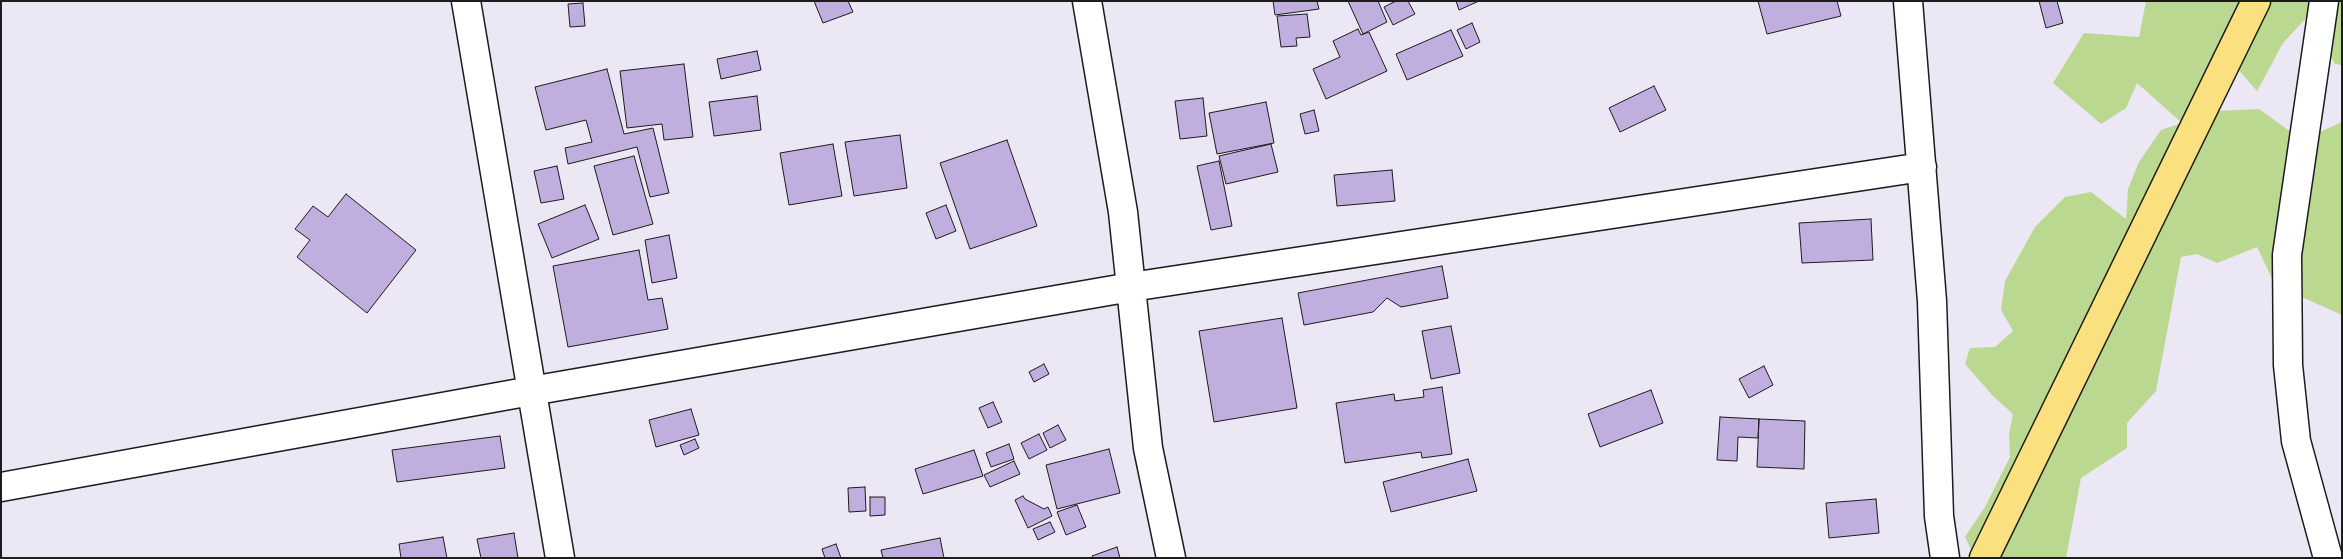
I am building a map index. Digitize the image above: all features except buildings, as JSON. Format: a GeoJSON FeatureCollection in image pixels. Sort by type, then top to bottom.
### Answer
{"type":"FeatureCollection","features":[{"type":"Feature","properties":{"kind":"highway"},"geometry":{"type":"LineString","coordinates":[[1984,558],[2256,1]]}},
{"type":"Feature","properties":{"kind":"street"},"geometry":{"type":"LineString","coordinates":[[466,1],[560,558]]}},
{"type":"Feature","properties":{"kind":"street"},"geometry":{"type":"LineString","coordinates":[[1087,1],[1123,212],[1148,448],[1171,558]]}},
{"type":"Feature","properties":{"kind":"street"},"geometry":{"type":"LineString","coordinates":[[1908,1],[1932,301],[1940,516],[1945,558]]}},
{"type":"Feature","properties":{"kind":"street"},"geometry":{"type":"LineString","coordinates":[[2324,1],[2287,265],[2288,365],[2296,441],[2328,558]]}},
{"type":"Feature","properties":{"kind":"street"},"geometry":{"type":"LineString","coordinates":[[1,487],[531,390],[1131,287],[1922,168]]}},
{"type":"Feature","properties":{"kind":"green space"},"geometry":{"type":"Polygon","coordinates":[[[2146,1],[2342,1],[2342,65],[2335,64],[2309,15],[2283,43],[2257,91],[2235,66],[2184,122],[2218,111],[2259,109],[2302,140],[2342,122],[2342,315],[2275,285],[2257,247],[2217,263],[2197,254],[2181,257],[2156,391],[2127,423],[2127,448],[2081,478],[2066,558],[1975,558],[1965,537],[1985,507],[2010,457],[2009,434],[2013,414],[1993,396],[1965,364],[1970,348],[1995,347],[2013,331],[2001,310],[2005,281],[2035,227],[2065,197],[2091,192],[2126,219],[2128,189],[2139,162],[2161,130],[2182,123],[2137,83],[2126,108],[2101,124],[2053,83],[2084,33],[2139,37],[2146,1]]]}}]}
